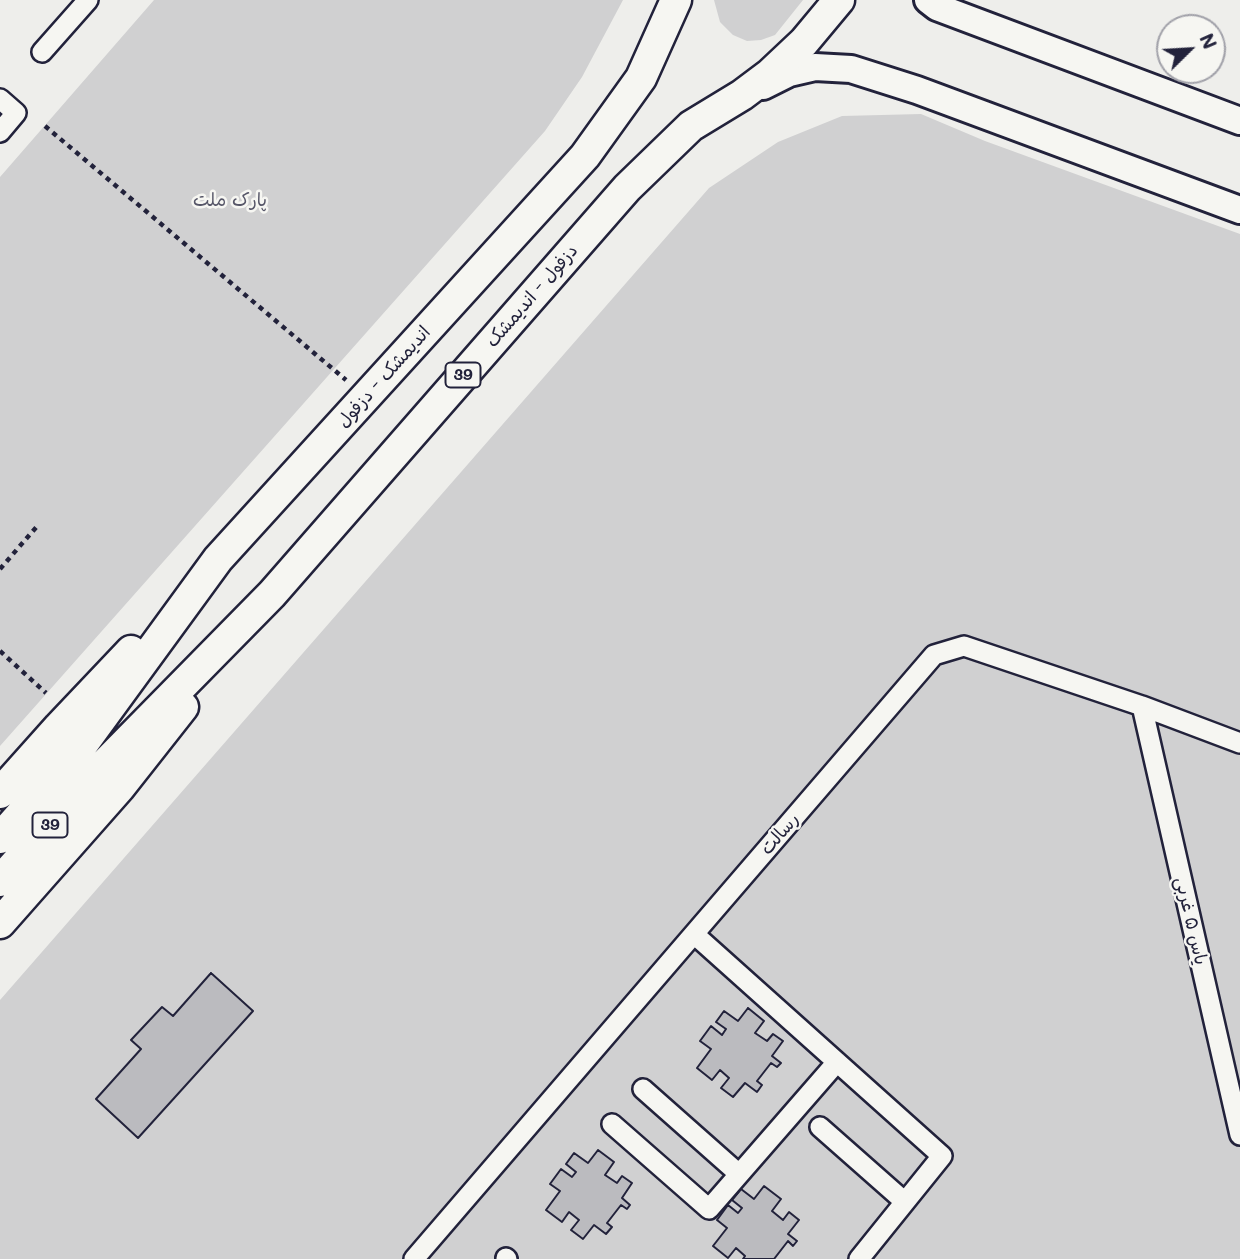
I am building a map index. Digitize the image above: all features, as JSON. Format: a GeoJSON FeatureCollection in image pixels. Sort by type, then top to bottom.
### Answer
{"type":"FeatureCollection","features":[{"type":"Feature","properties":{"kind":"main road","name":"اندیمشک - دزفول"},"geometry":{"type":"LineString","coordinates":[[91,758],[218,559],[585,156],[641,78],[676,0]]}},
{"type":"Feature","properties":{"kind":"main road","name":"دزفول - اندیمشک"},"geometry":{"type":"LineString","coordinates":[[91,758],[272,594],[626,188],[691,126],[742,95],[770,74],[804,42],[839,0]]}},
{"type":"Feature","properties":{"kind":"main road"},"geometry":{"type":"LineString","coordinates":[[928,0],[937,7],[1240,121]]}},
{"type":"Feature","properties":{"kind":"main road"},"geometry":{"type":"LineString","coordinates":[[742,95],[789,74],[815,67],[851,69],[916,90],[1240,210]]}},
{"type":"Feature","properties":{"kind":"main road","name":"39"},"geometry":{"type":"LineString","coordinates":[[0,793],[218,559]]}},
{"type":"Feature","properties":{"kind":"main road","name":"39"},"geometry":{"type":"LineString","coordinates":[[0,923],[120,788],[272,594]]}},
{"type":"Feature","properties":{"kind":"main road","name":"39"},"geometry":{"type":"LineString","coordinates":[[0,838],[91,758]]}},
{"type":"Feature","properties":{"kind":"main road","name":"39"},"geometry":{"type":"LineString","coordinates":[[0,881],[91,758]]}},
{"type":"Feature","properties":{"kind":"street"},"geometry":{"type":"LineString","coordinates":[[42,52],[88,0]]}},
{"type":"Feature","properties":{"kind":"street"},"geometry":{"type":"LineString","coordinates":[[0,99],[16,113],[0,132]]}},
{"type":"Feature","properties":{"kind":"street","name":"رسالت"},"geometry":{"type":"LineString","coordinates":[[414,1259],[934,655],[964,646],[1142,706],[1240,743]]}},
{"type":"Feature","properties":{"kind":"street","name":"یاس ۵ غربی"},"geometry":{"type":"LineString","coordinates":[[1142,706],[1240,1135]]}},
{"type":"Feature","properties":{"kind":"street"},"geometry":{"type":"LineString","coordinates":[[694,934],[942,1156],[859,1259]]}},
{"type":"Feature","properties":{"kind":"street"},"geometry":{"type":"LineString","coordinates":[[612,1124],[709,1209],[837,1062]]}},
{"type":"Feature","properties":{"kind":"street"},"geometry":{"type":"LineString","coordinates":[[643,1089],[739,1174]]}},
{"type":"Feature","properties":{"kind":"street"},"geometry":{"type":"LineString","coordinates":[[820,1127],[905,1202]]}},
{"type":"Feature","properties":{"kind":"path"},"geometry":{"type":"LineString","coordinates":[[45,125],[332,370],[367,396]]}},
{"type":"Feature","properties":{"kind":"path"},"geometry":{"type":"LineString","coordinates":[[0,569],[39,524]]}},
{"type":"Feature","properties":{"kind":"path"},"geometry":{"type":"LineString","coordinates":[[0,652],[46,693]]}},
{"type":"Feature","properties":{"kind":"green space","name":"پارک ملت"},"geometry":{"type":"Polygon","coordinates":[[[154,0],[623,0],[582,77],[545,131],[0,746],[0,177],[154,0]]]}},
{"type":"Feature","properties":{"kind":"green space"},"geometry":{"type":"Polygon","coordinates":[[[714,0],[803,0],[775,35],[747,41],[733,35],[720,22],[714,0]]]}},
{"type":"Feature","properties":{"kind":"green space"},"geometry":{"type":"Polygon","coordinates":[[[921,114],[985,141],[1240,234],[1240,1259],[0,1259],[0,1000],[709,188],[778,142],[842,116],[921,114]]]}},
{"type":"Feature","properties":{"kind":"building"},"geometry":{"type":"Polygon","coordinates":[[[211,973],[253,1011],[138,1138],[96,1099],[141,1049],[131,1040],[162,1007],[173,1016],[211,973]]]}},
{"type":"Feature","properties":{"kind":"building"},"geometry":{"type":"Polygon","coordinates":[[[748,1008],[764,1021],[755,1033],[767,1041],[773,1034],[783,1041],[772,1056],[781,1063],[777,1067],[771,1063],[757,1081],[762,1085],[757,1092],[745,1083],[733,1097],[721,1088],[729,1078],[720,1070],[712,1080],[697,1068],[711,1049],[700,1041],[711,1026],[722,1035],[726,1029],[716,1022],[724,1011],[738,1021],[748,1008]]]}},
{"type":"Feature","properties":{"kind":"building"},"geometry":{"type":"Polygon","coordinates":[[[598,1150],[614,1162],[605,1175],[617,1183],[622,1176],[632,1183],[622,1198],[630,1205],[627,1209],[621,1205],[607,1223],[612,1227],[606,1234],[594,1225],[583,1239],[571,1230],[579,1220],[569,1212],[562,1222],[546,1210],[560,1191],[550,1184],[561,1169],[572,1177],[576,1172],[566,1164],[574,1153],[588,1163],[598,1150]]]}},
{"type":"Feature","properties":{"kind":"building"},"geometry":{"type":"Polygon","coordinates":[[[764,1186],[781,1199],[772,1211],[783,1220],[789,1212],[799,1220],[788,1234],[797,1241],[793,1246],[788,1241],[774,1259],[743,1259],[745,1256],[736,1248],[728,1258],[713,1246],[727,1228],[717,1220],[728,1205],[738,1213],[742,1208],[732,1200],[741,1189],[754,1199],[764,1186]]]}}]}
